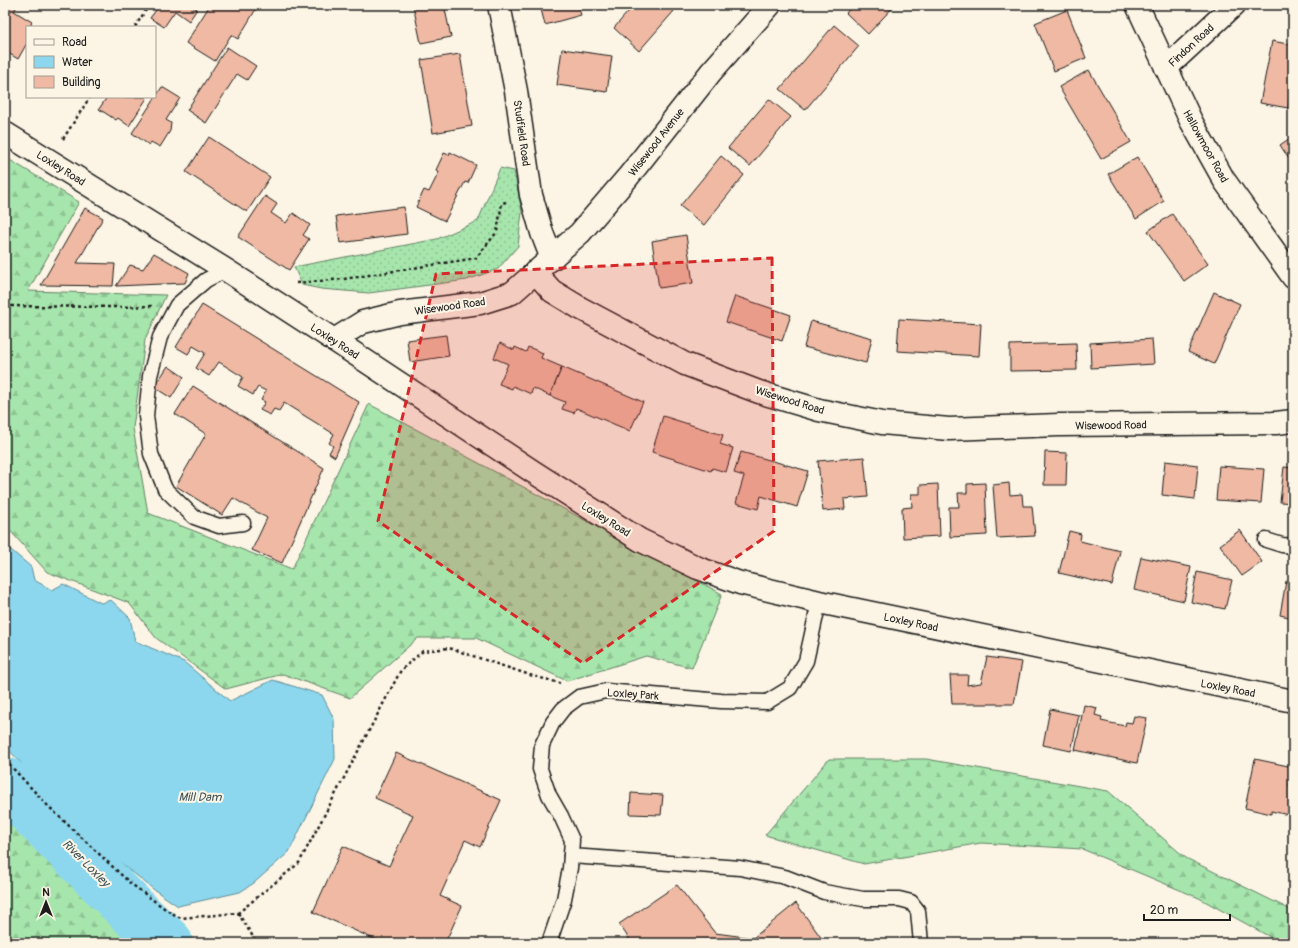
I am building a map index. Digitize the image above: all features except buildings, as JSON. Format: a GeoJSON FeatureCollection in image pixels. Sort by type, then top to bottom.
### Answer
{"type":"FeatureCollection","features":[{"type":"Feature","properties":{"kind":"street","name":"Studfield Road"},"geometry":{"type":"LineString","coordinates":[[499,5],[516,91],[531,195],[542,234],[543,265]]}},
{"type":"Feature","properties":{"kind":"street","name":"Wisewood Avenue"},"geometry":{"type":"LineString","coordinates":[[543,265],[580,232],[628,177],[711,72],[770,5]]}},
{"type":"Feature","properties":{"kind":"street","name":"Hallowmoor Road"},"geometry":{"type":"LineString","coordinates":[[1137,5],[1191,121],[1224,180],[1293,277]]}},
{"type":"Feature","properties":{"kind":"street","name":"Findon Road"},"geometry":{"type":"LineString","coordinates":[[1166,68],[1234,5]]}},
{"type":"Feature","properties":{"kind":"street","name":"Loxley Road"},"geometry":{"type":"LineString","coordinates":[[5,133],[226,270],[532,472],[640,540],[698,568],[740,583],[819,602],[1293,701]]}},
{"type":"Feature","properties":{"kind":"street","name":"Wisewood Road"},"geometry":{"type":"LineString","coordinates":[[334,340],[363,322],[400,313],[480,303],[512,294],[543,265],[552,291],[580,308],[685,364],[759,392],[811,407],[882,423],[949,429],[1059,425],[1293,421]]}},
{"type":"Feature","properties":{"kind":"lane"},"geometry":{"type":"LineString","coordinates":[[226,270],[206,280],[177,305],[160,337],[150,376],[146,416],[151,454],[165,489],[194,517],[219,526],[243,523]]}},
{"type":"Feature","properties":{"kind":"lane"},"geometry":{"type":"LineString","coordinates":[[1266,540],[1282,545],[1293,546]]}},
{"type":"Feature","properties":{"kind":"lane","name":"Loxley Park"},"geometry":{"type":"LineString","coordinates":[[549,943],[564,898],[570,868],[572,840],[549,795],[540,770],[542,744],[553,722],[563,708],[579,697],[606,691],[721,701],[767,702],[790,688],[806,660],[819,602]]}},
{"type":"Feature","properties":{"kind":"lane"},"geometry":{"type":"LineString","coordinates":[[571,856],[740,868],[785,877],[824,892],[863,898],[899,899],[911,902],[918,911],[921,943]]}},
{"type":"Feature","properties":{"kind":"path"},"geometry":{"type":"LineString","coordinates":[[136,26],[149,5]]}},
{"type":"Feature","properties":{"kind":"path"},"geometry":{"type":"LineString","coordinates":[[49,161],[89,98]]}},
{"type":"Feature","properties":{"kind":"path"},"geometry":{"type":"LineString","coordinates":[[290,284],[344,279],[476,258],[497,232],[502,203],[531,195]]}},
{"type":"Feature","properties":{"kind":"path"},"geometry":{"type":"LineString","coordinates":[[5,306],[120,307],[177,305]]}},
{"type":"Feature","properties":{"kind":"path"},"geometry":{"type":"LineString","coordinates":[[5,760],[54,813],[130,883],[168,912],[181,918],[238,913],[299,863],[401,670],[423,651],[449,648],[533,676],[595,693]]}},
{"type":"Feature","properties":{"kind":"path"},"geometry":{"type":"LineString","coordinates":[[238,913],[257,943]]}},
{"type":"Feature","properties":{"kind":"highlighted area"},"geometry":{"type":"Polygon","coordinates":[[[772,258],[774,531],[583,663],[378,521],[436,274],[772,258]]]}},
{"type":"Feature","properties":{"kind":"green space"},"geometry":{"type":"Polygon","coordinates":[[[5,157],[79,202],[28,291],[166,295],[145,340],[133,428],[148,513],[292,569],[369,404],[722,594],[692,668],[646,656],[567,681],[476,638],[418,638],[350,698],[283,674],[226,689],[156,638],[129,603],[47,572],[5,525],[5,157]]]}},
{"type":"Feature","properties":{"kind":"green space"},"geometry":{"type":"Polygon","coordinates":[[[500,168],[514,171],[522,212],[518,246],[498,269],[467,280],[369,293],[321,289],[302,285],[294,267],[437,239],[478,221],[500,168]]]}},
{"type":"Feature","properties":{"kind":"green space"},"geometry":{"type":"Polygon","coordinates":[[[829,759],[926,759],[1108,791],[1186,858],[1293,911],[1293,943],[1281,943],[1199,898],[1082,849],[981,843],[864,864],[765,835],[829,759]]]}},
{"type":"Feature","properties":{"kind":"green space"},"geometry":{"type":"Polygon","coordinates":[[[5,768],[137,900],[198,943],[5,943],[5,768]]]}},
{"type":"Feature","properties":{"kind":"water","name":"Mill Dam"},"geometry":{"type":"Polygon","coordinates":[[[5,547],[11,550],[31,567],[34,580],[52,590],[63,584],[101,603],[111,600],[130,618],[135,641],[184,662],[230,701],[273,680],[322,695],[334,719],[335,759],[289,852],[254,883],[240,892],[178,906],[153,889],[114,857],[59,803],[5,746],[5,547]]]}},
{"type":"Feature","properties":{"kind":"waterway","name":"River Loxley"},"geometry":{"type":"LineString","coordinates":[[5,783],[145,923],[167,943]]}},
{"type":"Feature","properties":{"kind":"waterway"},"geometry":{"type":"LineString","coordinates":[[156,933],[170,916]]}}]}
